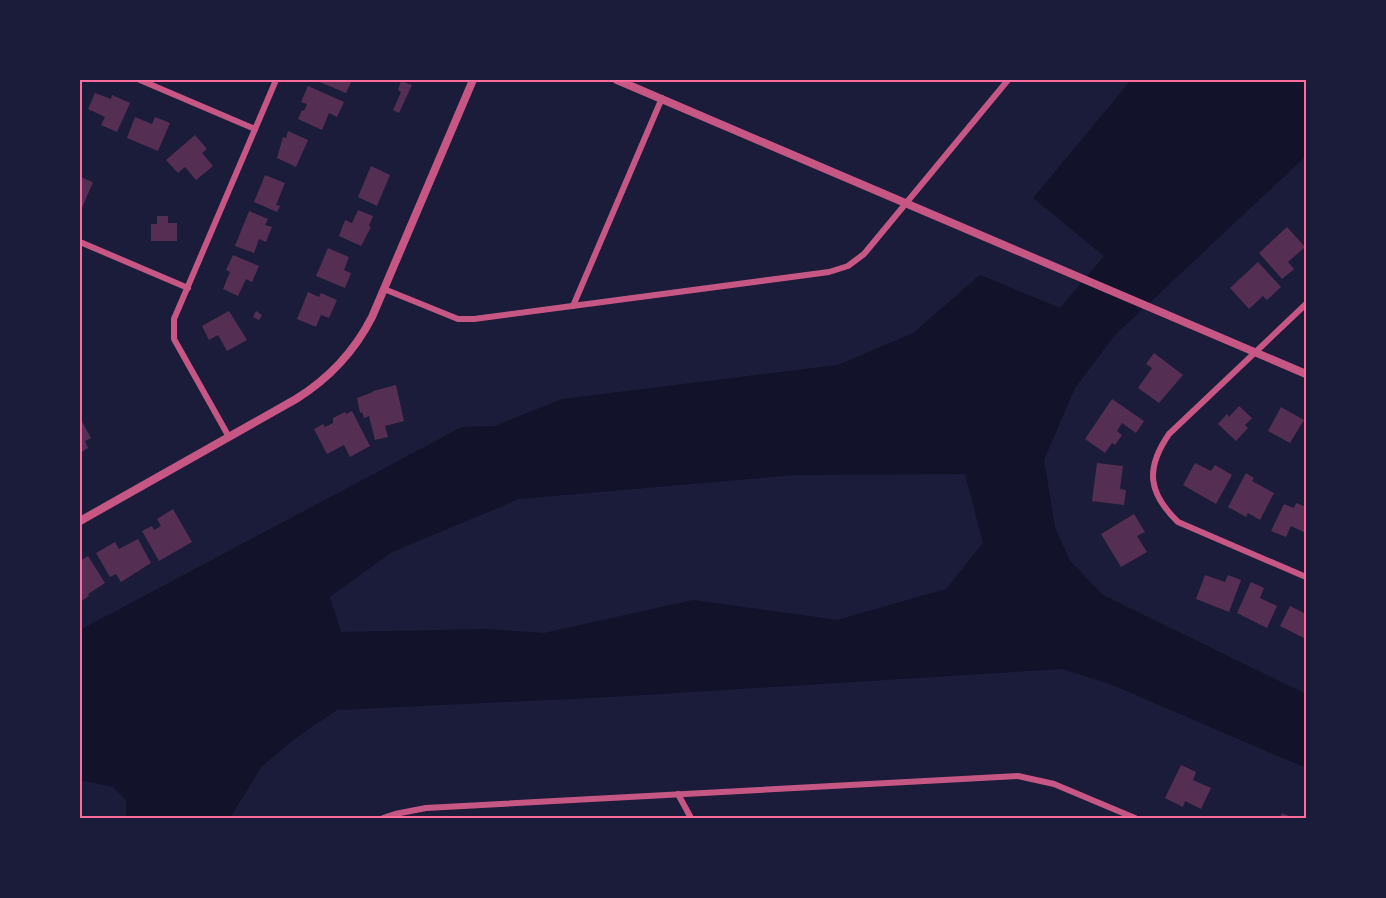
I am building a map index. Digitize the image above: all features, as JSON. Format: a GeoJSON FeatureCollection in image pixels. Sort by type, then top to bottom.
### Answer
{"type":"FeatureCollection","features":[{"type":"Feature","properties":{"kind":"street"},"geometry":{"type":"LineString","coordinates":[[140,80],[255,129]]}},
{"type":"Feature","properties":{"kind":"street"},"geometry":{"type":"LineString","coordinates":[[229,437],[174,339],[174,319],[276,80]]}},
{"type":"Feature","properties":{"kind":"street"},"geometry":{"type":"LineString","coordinates":[[80,521],[296,399],[327,377],[347,357],[363,334],[384,290],[473,80]]}},
{"type":"Feature","properties":{"kind":"street"},"geometry":{"type":"LineString","coordinates":[[617,80],[1306,374]]}},
{"type":"Feature","properties":{"kind":"street"},"geometry":{"type":"LineString","coordinates":[[384,290],[458,319],[474,319],[829,272],[848,266],[864,254],[1008,80]]}},
{"type":"Feature","properties":{"kind":"street"},"geometry":{"type":"LineString","coordinates":[[573,306],[662,98]]}},
{"type":"Feature","properties":{"kind":"street"},"geometry":{"type":"LineString","coordinates":[[80,242],[188,288]]}},
{"type":"Feature","properties":{"kind":"street"},"geometry":{"type":"LineString","coordinates":[[1306,304],[1169,434],[1158,451],[1153,470],[1155,490],[1164,508],[1178,522],[1306,577]]}},
{"type":"Feature","properties":{"kind":"street"},"geometry":{"type":"LineString","coordinates":[[383,819],[403,812],[426,808],[1018,776],[1054,784],[1135,819]]}},
{"type":"Feature","properties":{"kind":"street"},"geometry":{"type":"LineString","coordinates":[[678,794],[691,819]]}},
{"type":"Feature","properties":{"kind":"shaded area"},"geometry":{"type":"Polygon","coordinates":[[[1131,80],[1306,80],[1306,156],[1115,335],[1075,388],[1044,460],[1055,527],[1070,561],[1103,595],[1306,694],[1306,768],[1110,684],[1062,669],[612,697],[337,710],[300,735],[262,766],[230,818],[126,818],[126,800],[113,787],[80,780],[80,630],[462,427],[495,426],[562,399],[838,365],[913,333],[980,275],[1060,308],[1104,256],[1033,198],[1131,80]],[[965,474],[795,475],[519,499],[392,552],[330,597],[341,632],[488,629],[544,633],[693,600],[837,620],[946,589],[983,543],[965,474]]]}},
{"type":"Feature","properties":{"kind":"building"},"geometry":{"type":"Polygon","coordinates":[[[315,80],[352,80],[346,93],[315,80]]]}},
{"type":"Feature","properties":{"kind":"building"},"geometry":{"type":"Polygon","coordinates":[[[401,81],[412,85],[399,113],[393,110],[401,92],[398,90],[401,81]]]}},
{"type":"Feature","properties":{"kind":"building"},"geometry":{"type":"Polygon","coordinates":[[[308,86],[344,102],[337,117],[329,113],[322,130],[298,119],[307,104],[301,102],[308,86]]]}},
{"type":"Feature","properties":{"kind":"building"},"geometry":{"type":"Polygon","coordinates":[[[95,93],[111,99],[112,95],[130,103],[117,132],[101,125],[105,117],[88,109],[95,93]]]}},
{"type":"Feature","properties":{"kind":"building"},"geometry":{"type":"Polygon","coordinates":[[[135,117],[152,124],[155,117],[170,123],[158,151],[127,138],[135,117]]]}},
{"type":"Feature","properties":{"kind":"building"},"geometry":{"type":"Polygon","coordinates":[[[288,131],[308,140],[296,167],[277,158],[283,137],[286,138],[288,131]]]}},
{"type":"Feature","properties":{"kind":"building"},"geometry":{"type":"Polygon","coordinates":[[[195,135],[207,149],[202,153],[213,166],[196,180],[185,167],[178,173],[166,160],[195,135]]]}},
{"type":"Feature","properties":{"kind":"building"},"geometry":{"type":"Polygon","coordinates":[[[371,166],[390,175],[377,206],[358,197],[371,166]]]}},
{"type":"Feature","properties":{"kind":"building"},"geometry":{"type":"Polygon","coordinates":[[[265,175],[285,183],[276,205],[280,206],[277,212],[254,202],[265,175]]]}},
{"type":"Feature","properties":{"kind":"building"},"geometry":{"type":"Polygon","coordinates":[[[80,177],[93,182],[81,210],[80,210],[80,177]]]}},
{"type":"Feature","properties":{"kind":"building"},"geometry":{"type":"Polygon","coordinates":[[[358,210],[373,216],[369,226],[371,227],[361,246],[339,236],[345,220],[352,223],[358,210]]]}},
{"type":"Feature","properties":{"kind":"building"},"geometry":{"type":"Polygon","coordinates":[[[249,211],[268,219],[265,225],[272,227],[266,242],[259,239],[254,253],[235,246],[249,211]]]}},
{"type":"Feature","properties":{"kind":"building"},"geometry":{"type":"Polygon","coordinates":[[[157,216],[168,216],[168,223],[177,223],[177,241],[151,241],[151,224],[157,224],[157,216]]]}},
{"type":"Feature","properties":{"kind":"building"},"geometry":{"type":"Polygon","coordinates":[[[1287,227],[1305,247],[1288,262],[1294,269],[1282,279],[1259,253],[1287,227]]]}},
{"type":"Feature","properties":{"kind":"building"},"geometry":{"type":"Polygon","coordinates":[[[328,248],[349,257],[344,270],[351,273],[345,288],[316,276],[328,248]]]}},
{"type":"Feature","properties":{"kind":"building"},"geometry":{"type":"Polygon","coordinates":[[[233,255],[259,266],[252,282],[246,279],[238,296],[223,289],[230,272],[226,270],[233,255]]]}},
{"type":"Feature","properties":{"kind":"building"},"geometry":{"type":"Polygon","coordinates":[[[1258,262],[1281,287],[1267,300],[1263,296],[1249,309],[1230,288],[1258,262]]]}},
{"type":"Feature","properties":{"kind":"building"},"geometry":{"type":"Polygon","coordinates":[[[308,292],[319,297],[321,293],[337,300],[329,318],[321,315],[316,327],[297,319],[308,292]]]}},
{"type":"Feature","properties":{"kind":"building"},"geometry":{"type":"Polygon","coordinates":[[[229,311],[247,340],[227,351],[218,335],[209,340],[202,326],[229,311]]]}},
{"type":"Feature","properties":{"kind":"building"},"geometry":{"type":"Polygon","coordinates":[[[256,311],[262,315],[259,320],[253,317],[256,311]]]}},
{"type":"Feature","properties":{"kind":"building"},"geometry":{"type":"Polygon","coordinates":[[[1154,353],[1183,375],[1159,403],[1138,388],[1152,368],[1146,364],[1154,353]]]}},
{"type":"Feature","properties":{"kind":"building"},"geometry":{"type":"Polygon","coordinates":[[[396,385],[404,421],[385,426],[388,437],[375,440],[369,416],[364,418],[362,412],[360,413],[357,398],[396,385]]]}},
{"type":"Feature","properties":{"kind":"building"},"geometry":{"type":"Polygon","coordinates":[[[1112,399],[1144,421],[1136,433],[1122,423],[1117,431],[1122,435],[1105,453],[1085,439],[1112,399]]]}},
{"type":"Feature","properties":{"kind":"building"},"geometry":{"type":"Polygon","coordinates":[[[1239,406],[1252,418],[1245,425],[1248,428],[1236,441],[1218,424],[1227,414],[1229,417],[1239,406]]]}},
{"type":"Feature","properties":{"kind":"building"},"geometry":{"type":"Polygon","coordinates":[[[1281,407],[1304,420],[1290,443],[1268,431],[1281,407]]]}},
{"type":"Feature","properties":{"kind":"building"},"geometry":{"type":"Polygon","coordinates":[[[352,411],[370,446],[350,457],[344,445],[327,454],[314,429],[323,424],[325,427],[333,423],[333,418],[352,411]]]}},
{"type":"Feature","properties":{"kind":"building"},"geometry":{"type":"Polygon","coordinates":[[[80,418],[91,438],[85,441],[88,448],[80,453],[80,418]]]}},
{"type":"Feature","properties":{"kind":"building"},"geometry":{"type":"Polygon","coordinates":[[[1097,463],[1123,466],[1120,489],[1126,490],[1124,505],[1092,501],[1097,463]]]}},
{"type":"Feature","properties":{"kind":"building"},"geometry":{"type":"Polygon","coordinates":[[[1195,463],[1211,471],[1215,465],[1232,475],[1216,504],[1183,485],[1195,463]]]}},
{"type":"Feature","properties":{"kind":"building"},"geometry":{"type":"Polygon","coordinates":[[[1246,473],[1254,478],[1252,481],[1274,493],[1260,520],[1248,513],[1246,517],[1228,507],[1246,473]]]}},
{"type":"Feature","properties":{"kind":"building"},"geometry":{"type":"Polygon","coordinates":[[[1296,503],[1306,507],[1306,533],[1291,526],[1286,537],[1271,531],[1284,504],[1294,508],[1296,503]]]}},
{"type":"Feature","properties":{"kind":"building"},"geometry":{"type":"Polygon","coordinates":[[[173,509],[192,542],[159,561],[142,531],[152,526],[154,530],[161,526],[157,519],[173,509]]]}},
{"type":"Feature","properties":{"kind":"building"},"geometry":{"type":"Polygon","coordinates":[[[1134,514],[1145,532],[1137,536],[1147,552],[1121,567],[1101,534],[1134,514]]]}},
{"type":"Feature","properties":{"kind":"building"},"geometry":{"type":"Polygon","coordinates":[[[138,539],[151,563],[121,582],[116,574],[110,577],[96,553],[115,542],[119,549],[138,539]]]}},
{"type":"Feature","properties":{"kind":"building"},"geometry":{"type":"Polygon","coordinates":[[[88,556],[105,583],[80,602],[80,561],[88,556]]]}},
{"type":"Feature","properties":{"kind":"building"},"geometry":{"type":"Polygon","coordinates":[[[1205,575],[1225,582],[1228,575],[1241,580],[1229,612],[1196,599],[1205,575]]]}},
{"type":"Feature","properties":{"kind":"building"},"geometry":{"type":"Polygon","coordinates":[[[1251,582],[1264,588],[1260,598],[1277,606],[1267,628],[1237,613],[1251,582]]]}},
{"type":"Feature","properties":{"kind":"building"},"geometry":{"type":"Polygon","coordinates":[[[1290,606],[1306,614],[1306,639],[1280,626],[1290,606]]]}},
{"type":"Feature","properties":{"kind":"building"},"geometry":{"type":"Polygon","coordinates":[[[1181,765],[1196,772],[1193,780],[1211,788],[1201,809],[1185,801],[1183,807],[1165,798],[1181,765]]]}},
{"type":"Feature","properties":{"kind":"building"},"geometry":{"type":"Polygon","coordinates":[[[1282,813],[1293,818],[1280,818],[1282,813]]]}}]}
